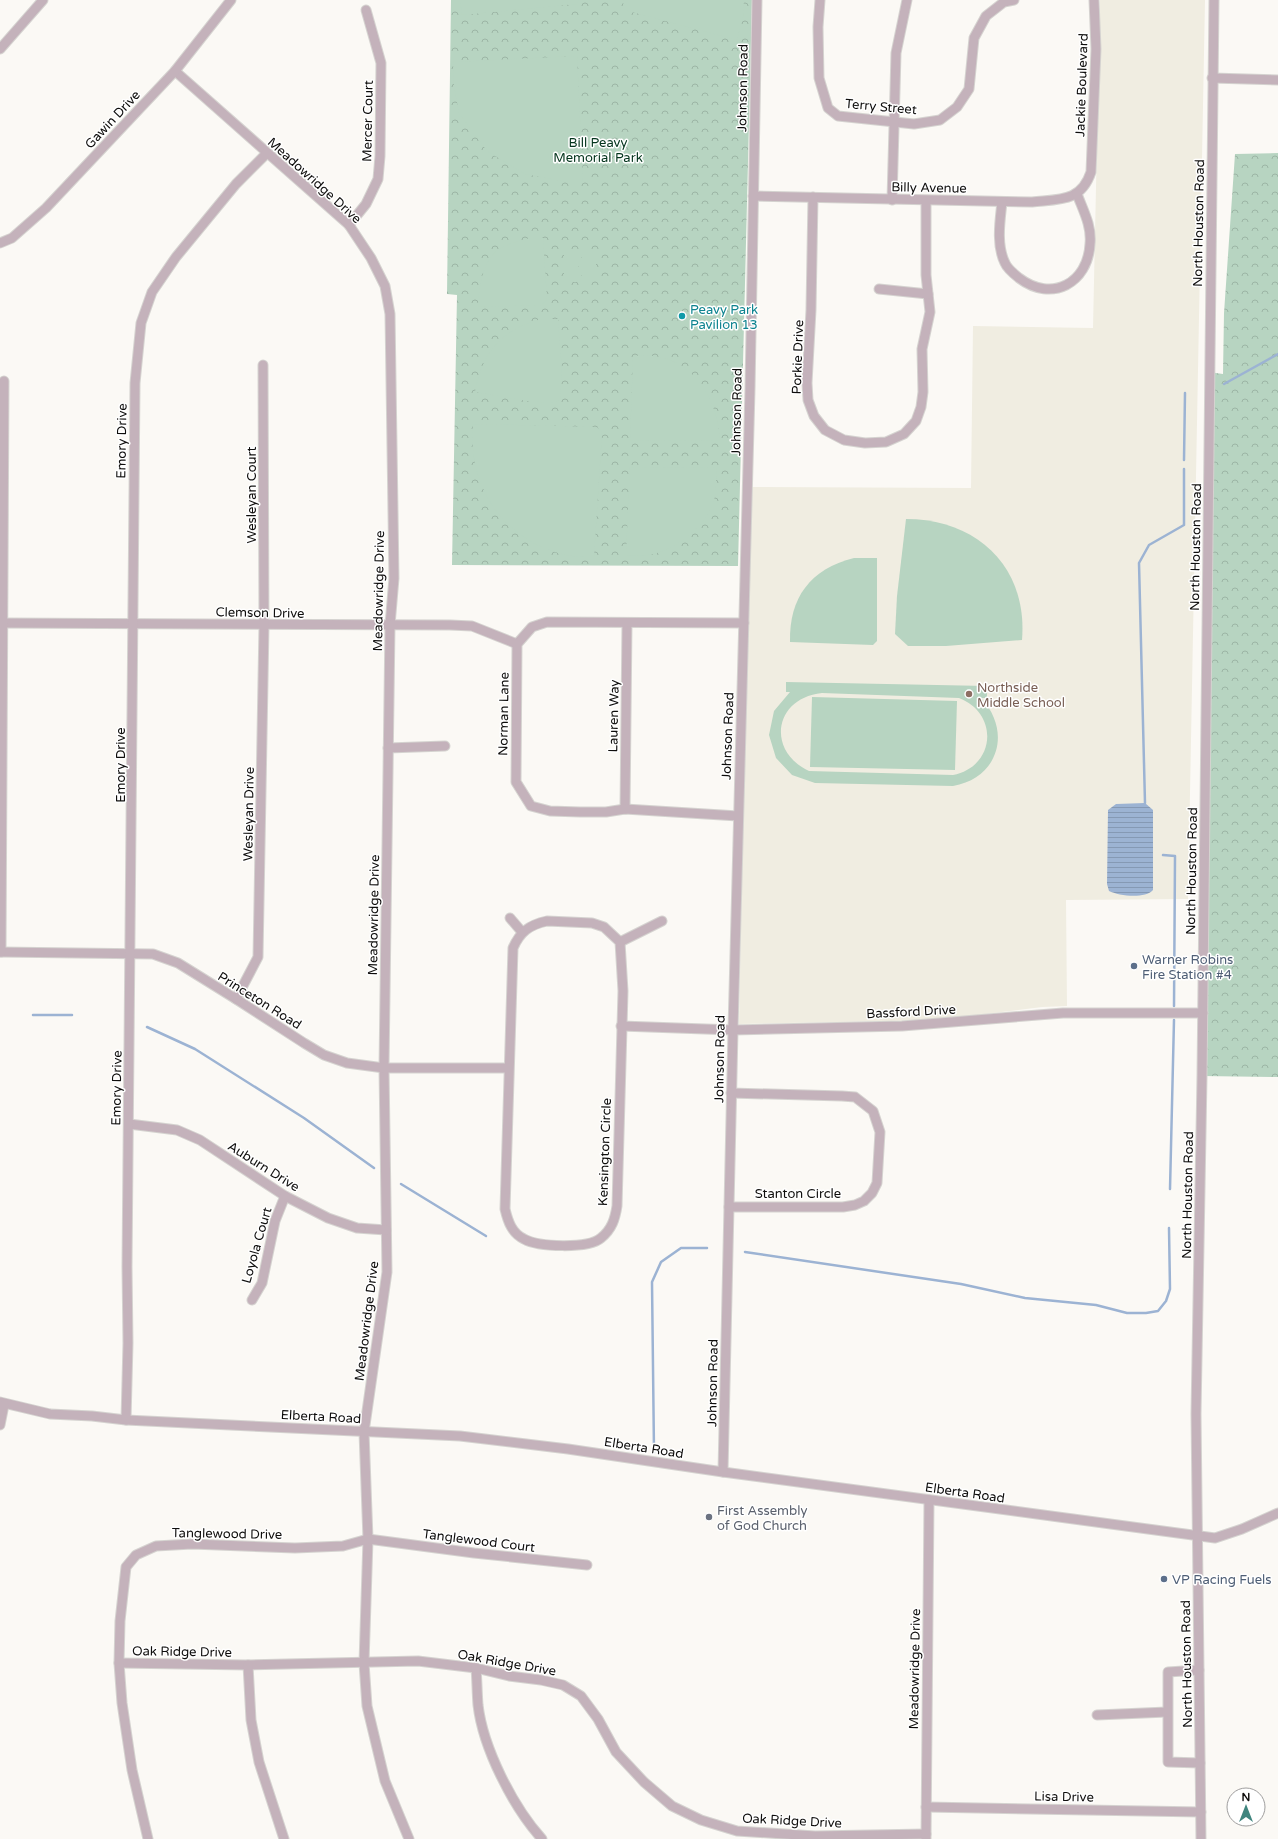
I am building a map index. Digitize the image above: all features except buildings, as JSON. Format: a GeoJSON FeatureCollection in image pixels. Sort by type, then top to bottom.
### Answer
{"type":"FeatureCollection","features":[{"type":"Feature","properties":{"kind":"street"},"geometry":{"type":"LineString","coordinates":[[0,49],[43,0]]}},
{"type":"Feature","properties":{"kind":"street","name":"Gawin Drive"},"geometry":{"type":"LineString","coordinates":[[0,243],[12,238],[46,208],[175,71],[231,0]]}},
{"type":"Feature","properties":{"kind":"street","name":"Johnson Road"},"geometry":{"type":"LineString","coordinates":[[723,1472],[732,1030],[744,623],[757,0]]}},
{"type":"Feature","properties":{"kind":"street","name":"Terry Street"},"geometry":{"type":"LineString","coordinates":[[820,0],[818,27],[819,78],[828,108],[838,116],[914,124],[940,120],[957,107],[969,89],[974,38],[986,16],[1004,2],[1014,0]]}},
{"type":"Feature","properties":{"kind":"street"},"geometry":{"type":"LineString","coordinates":[[892,200],[896,53],[908,0]]}},
{"type":"Feature","properties":{"kind":"street","name":"Jackie Boulevard"},"geometry":{"type":"LineString","coordinates":[[1077,194],[1087,182],[1091,172],[1096,49],[1094,0]]}},
{"type":"Feature","properties":{"kind":"street","name":"North Houston Road"},"geometry":{"type":"LineString","coordinates":[[1202,1839],[1196,1414],[1203,1013],[1214,0]]}},
{"type":"Feature","properties":{"kind":"street","name":"Mercer Court"},"geometry":{"type":"LineString","coordinates":[[349,225],[366,204],[378,179],[381,63],[366,10]]}},
{"type":"Feature","properties":{"kind":"street","name":"Meadowridge Drive"},"geometry":{"type":"LineString","coordinates":[[175,71],[349,225],[371,258],[385,286],[390,314],[394,578],[390,625],[384,1068],[387,1272],[364,1432],[368,1539],[364,1663],[367,1706],[385,1781],[409,1839]]}},
{"type":"Feature","properties":{"kind":"street"},"geometry":{"type":"LineString","coordinates":[[1212,78],[1278,80]]}},
{"type":"Feature","properties":{"kind":"street","name":"Emory Drive"},"geometry":{"type":"LineString","coordinates":[[126,1420],[128,1343],[134,623],[134,383],[141,323],[152,292],[176,257],[236,184],[267,153]]}},
{"type":"Feature","properties":{"kind":"street"},"geometry":{"type":"LineString","coordinates":[[1002,202],[1000,237],[1001,252],[1005,264],[1028,285],[1048,289],[1062,287],[1073,283],[1081,275],[1087,264],[1091,243],[1090,230],[1086,214],[1077,194]]}},
{"type":"Feature","properties":{"kind":"street","name":"Billy Avenue"},"geometry":{"type":"LineString","coordinates":[[753,196],[926,201],[1032,202],[1077,194]]}},
{"type":"Feature","properties":{"kind":"street","name":"Porkie Drive"},"geometry":{"type":"LineString","coordinates":[[813,197],[811,310],[807,383],[808,400],[814,416],[825,430],[844,440],[866,443],[886,442],[904,434],[916,421],[923,392],[921,361],[930,312],[925,253],[926,201]]}},
{"type":"Feature","properties":{"kind":"street"},"geometry":{"type":"LineString","coordinates":[[880,289],[928,294]]}},
{"type":"Feature","properties":{"kind":"street","name":"Wesleyan Court"},"geometry":{"type":"LineString","coordinates":[[263,365],[264,625]]}},
{"type":"Feature","properties":{"kind":"street"},"geometry":{"type":"LineString","coordinates":[[0,952],[4,381]]}},
{"type":"Feature","properties":{"kind":"street"},"geometry":{"type":"LineString","coordinates":[[517,644],[532,627],[547,622],[744,623]]}},
{"type":"Feature","properties":{"kind":"street","name":"Clemson Drive"},"geometry":{"type":"LineString","coordinates":[[2,623],[472,626],[517,644]]}},
{"type":"Feature","properties":{"kind":"street","name":"Lauren Way"},"geometry":{"type":"LineString","coordinates":[[624,809],[627,623]]}},
{"type":"Feature","properties":{"kind":"street","name":"Wesleyan Drive"},"geometry":{"type":"LineString","coordinates":[[236,999],[258,957],[264,625]]}},
{"type":"Feature","properties":{"kind":"street","name":"Norman Lane"},"geometry":{"type":"LineString","coordinates":[[517,644],[516,782],[522,794],[531,806],[550,811],[606,812],[624,809],[738,816]]}},
{"type":"Feature","properties":{"kind":"street"},"geometry":{"type":"LineString","coordinates":[[388,748],[445,746]]}},
{"type":"Feature","properties":{"kind":"street"},"geometry":{"type":"LineString","coordinates":[[510,918],[522,932],[529,926],[547,921],[592,923],[604,927],[620,942],[662,921]]}},
{"type":"Feature","properties":{"kind":"street","name":"Kensington Circle"},"geometry":{"type":"LineString","coordinates":[[522,932],[512,948],[511,962],[505,1209],[508,1222],[516,1234],[525,1240],[538,1244],[583,1245],[600,1239],[608,1231],[615,1220],[617,1206],[623,991],[620,942]]}},
{"type":"Feature","properties":{"kind":"street","name":"Princeton Road"},"geometry":{"type":"LineString","coordinates":[[0,952],[153,954],[178,963],[324,1055],[347,1063],[384,1068],[508,1068]]}},
{"type":"Feature","properties":{"kind":"street","name":"Bassford Drive"},"geometry":{"type":"LineString","coordinates":[[621,1026],[732,1030],[902,1026],[1063,1013],[1203,1013]]}},
{"type":"Feature","properties":{"kind":"street","name":"Stanton Circle"},"geometry":{"type":"LineString","coordinates":[[729,1207],[843,1207],[855,1205],[872,1193],[877,1184],[880,1132],[873,1110],[855,1098],[731,1093]]}},
{"type":"Feature","properties":{"kind":"street","name":"Auburn Drive"},"geometry":{"type":"LineString","coordinates":[[129,1124],[157,1126],[182,1132],[206,1144],[285,1196],[328,1218],[357,1228],[386,1230]]}},
{"type":"Feature","properties":{"kind":"street","name":"Loyola Court"},"geometry":{"type":"LineString","coordinates":[[252,1300],[262,1283],[275,1222],[285,1196]]}},
{"type":"Feature","properties":{"kind":"street"},"geometry":{"type":"LineString","coordinates":[[0,1425],[2,1403]]}},
{"type":"Feature","properties":{"kind":"street","name":"Elberta Road"},"geometry":{"type":"LineString","coordinates":[[2,1403],[50,1414],[92,1416],[126,1420],[460,1436],[568,1448],[723,1472],[1215,1538],[1242,1529],[1278,1513]]}},
{"type":"Feature","properties":{"kind":"street","name":"Meadowridge Drive"},"geometry":{"type":"LineString","coordinates":[[926,1837],[929,1500]]}},
{"type":"Feature","properties":{"kind":"street","name":"Tanglewood Court"},"geometry":{"type":"LineString","coordinates":[[368,1539],[474,1553],[587,1565]]}},
{"type":"Feature","properties":{"kind":"street","name":"Tanglewood Drive"},"geometry":{"type":"LineString","coordinates":[[148,1839],[132,1770],[122,1703],[119,1663],[120,1621],[126,1567],[136,1555],[156,1546],[192,1544],[295,1548],[343,1546],[368,1539]]}},
{"type":"Feature","properties":{"kind":"street","name":"Oak Ridge Drive"},"geometry":{"type":"LineString","coordinates":[[119,1663],[248,1666],[418,1661],[476,1668],[564,1685],[581,1696],[598,1719],[616,1752],[644,1782],[672,1806],[701,1820],[737,1830],[815,1838],[926,1837]]}},
{"type":"Feature","properties":{"kind":"street"},"geometry":{"type":"LineString","coordinates":[[248,1666],[251,1720],[259,1762],[284,1839]]}},
{"type":"Feature","properties":{"kind":"street"},"geometry":{"type":"LineString","coordinates":[[476,1668],[478,1706],[489,1746],[505,1784],[542,1839]]}},
{"type":"Feature","properties":{"kind":"street"},"geometry":{"type":"LineString","coordinates":[[1199,1670],[1168,1672],[1167,1712],[1168,1762],[1200,1763]]}},
{"type":"Feature","properties":{"kind":"street"},"geometry":{"type":"LineString","coordinates":[[1097,1715],[1167,1712]]}},
{"type":"Feature","properties":{"kind":"street","name":"Lisa Drive"},"geometry":{"type":"LineString","coordinates":[[926,1807],[1201,1812]]}},
{"type":"Feature","properties":{"kind":"shaded area","name":"Northside Middle School"},"geometry":{"type":"Polygon","coordinates":[[[1100,0],[1205,0],[1188,899],[1066,900],[1067,1006],[1042,1007],[937,1020],[739,1024],[750,487],[971,488],[973,326],[1093,328],[1100,0]]]}},
{"type":"Feature","properties":{"kind":"green space","name":"Bill Peavy Memorial Park"},"geometry":{"type":"Polygon","coordinates":[[[451,0],[752,0],[738,566],[452,565],[457,295],[447,294],[451,0]]]}},
{"type":"Feature","properties":{"kind":"green space"},"geometry":{"type":"Polygon","coordinates":[[[460,0],[579,0],[577,4],[462,15],[460,0]]]}},
{"type":"Feature","properties":{"kind":"green space"},"geometry":{"type":"Polygon","coordinates":[[[624,0],[744,0],[743,17],[737,40],[628,11],[623,3],[624,0]]]}},
{"type":"Feature","properties":{"kind":"green space"},"geometry":{"type":"Polygon","coordinates":[[[577,56],[583,181],[561,181],[525,174],[487,151],[459,113],[454,86],[453,62],[577,56]]]}},
{"type":"Feature","properties":{"kind":"green space"},"geometry":{"type":"Polygon","coordinates":[[[1278,153],[1278,1077],[1202,1076],[1209,372],[1223,374],[1224,313],[1235,154],[1278,153]]]}},
{"type":"Feature","properties":{"kind":"green space"},"geometry":{"type":"Polygon","coordinates":[[[530,238],[543,238],[547,299],[542,305],[478,307],[479,291],[483,274],[490,259],[504,246],[530,238]]]}},
{"type":"Feature","properties":{"kind":"green space"},"geometry":{"type":"Polygon","coordinates":[[[564,251],[578,251],[578,282],[564,282],[564,251]]]}},
{"type":"Feature","properties":{"kind":"green space"},"geometry":{"type":"Polygon","coordinates":[[[582,251],[596,251],[596,281],[582,281],[582,251]]]}},
{"type":"Feature","properties":{"kind":"green space"},"geometry":{"type":"Polygon","coordinates":[[[542,319],[558,319],[562,371],[560,399],[555,403],[527,401],[475,392],[483,365],[496,344],[516,329],[528,323],[542,319]]]}},
{"type":"Feature","properties":{"kind":"green space"},"geometry":{"type":"Polygon","coordinates":[[[649,355],[668,359],[682,366],[700,383],[712,404],[719,428],[720,440],[630,441],[633,356],[649,355]]]}},
{"type":"Feature","properties":{"kind":"green space"},"geometry":{"type":"Polygon","coordinates":[[[473,424],[597,427],[602,433],[594,557],[569,556],[544,548],[524,537],[508,524],[494,508],[483,489],[476,469],[473,447],[473,424]]]}},
{"type":"Feature","properties":{"kind":"green space"},"geometry":{"type":"Polygon","coordinates":[[[630,467],[717,468],[715,496],[712,506],[699,526],[680,542],[669,548],[648,555],[626,555],[630,467]]]}},
{"type":"Feature","properties":{"kind":"green space"},"geometry":{"type":"Polygon","coordinates":[[[906,519],[932,521],[955,528],[975,538],[993,552],[1007,570],[1016,590],[1022,614],[1022,640],[946,646],[908,646],[895,634],[897,596],[906,519]]]}},
{"type":"Feature","properties":{"kind":"green space"},"geometry":{"type":"Polygon","coordinates":[[[854,558],[877,558],[877,641],[873,645],[790,642],[793,612],[798,599],[805,588],[814,578],[825,570],[854,558]]]}},
{"type":"Feature","properties":{"kind":"green space"},"geometry":{"type":"Polygon","coordinates":[[[786,682],[987,686],[987,698],[981,698],[991,711],[996,725],[998,738],[996,751],[990,763],[981,774],[969,781],[953,786],[815,783],[792,775],[776,758],[769,735],[774,711],[790,692],[786,692],[786,682]],[[822,693],[806,697],[794,704],[785,715],[781,726],[782,739],[786,751],[795,762],[809,771],[953,775],[967,770],[977,762],[984,751],[987,740],[986,727],[981,716],[972,706],[959,698],[822,693]]]}},
{"type":"Feature","properties":{"kind":"green space"},"geometry":{"type":"Polygon","coordinates":[[[812,697],[957,701],[955,770],[810,767],[812,697]]]}},
{"type":"Feature","properties":{"kind":"water"},"geometry":{"type":"Polygon","coordinates":[[[1145,803],[1153,810],[1153,890],[1144,895],[1138,896],[1113,893],[1109,891],[1107,884],[1108,810],[1116,804],[1145,803]]]}},
{"type":"Feature","properties":{"kind":"waterway"},"geometry":{"type":"LineString","coordinates":[[1224,384],[1278,354]]}},
{"type":"Feature","properties":{"kind":"waterway"},"geometry":{"type":"LineString","coordinates":[[1184,460],[1185,393]]}},
{"type":"Feature","properties":{"kind":"waterway"},"geometry":{"type":"LineString","coordinates":[[1145,803],[1139,563],[1149,545],[1184,525],[1184,469]]}},
{"type":"Feature","properties":{"kind":"waterway"},"geometry":{"type":"LineString","coordinates":[[1163,855],[1175,856],[1174,1006]]}},
{"type":"Feature","properties":{"kind":"waterway"},"geometry":{"type":"LineString","coordinates":[[33,1015],[72,1015]]}},
{"type":"Feature","properties":{"kind":"waterway"},"geometry":{"type":"LineString","coordinates":[[1170,1189],[1174,1020]]}},
{"type":"Feature","properties":{"kind":"waterway"},"geometry":{"type":"LineString","coordinates":[[147,1027],[195,1049],[304,1118],[374,1168]]}},
{"type":"Feature","properties":{"kind":"waterway"},"geometry":{"type":"LineString","coordinates":[[401,1184],[486,1236]]}},
{"type":"Feature","properties":{"kind":"waterway"},"geometry":{"type":"LineString","coordinates":[[745,1252],[961,1284],[1025,1298],[1096,1305],[1127,1313],[1146,1313],[1158,1311],[1166,1301],[1170,1289],[1169,1228]]}},
{"type":"Feature","properties":{"kind":"waterway"},"geometry":{"type":"LineString","coordinates":[[654,1452],[652,1282],[661,1262],[681,1248],[707,1248]]}},
{"type":"Feature","properties":{"kind":"place","name":"Peavy Park Pavilion 13"},"geometry":{"type":"Point","coordinates":[682,316]}},
{"type":"Feature","properties":{"kind":"place","name":"Northside Middle School"},"geometry":{"type":"Point","coordinates":[969,694]}},
{"type":"Feature","properties":{"kind":"place","name":"Warner Robins Fire Station #4"},"geometry":{"type":"Point","coordinates":[1134,966]}},
{"type":"Feature","properties":{"kind":"place","name":"First Assembly of God Church"},"geometry":{"type":"Point","coordinates":[709,1517]}},
{"type":"Feature","properties":{"kind":"place","name":"VP Racing Fuels"},"geometry":{"type":"Point","coordinates":[1164,1579]}}]}
